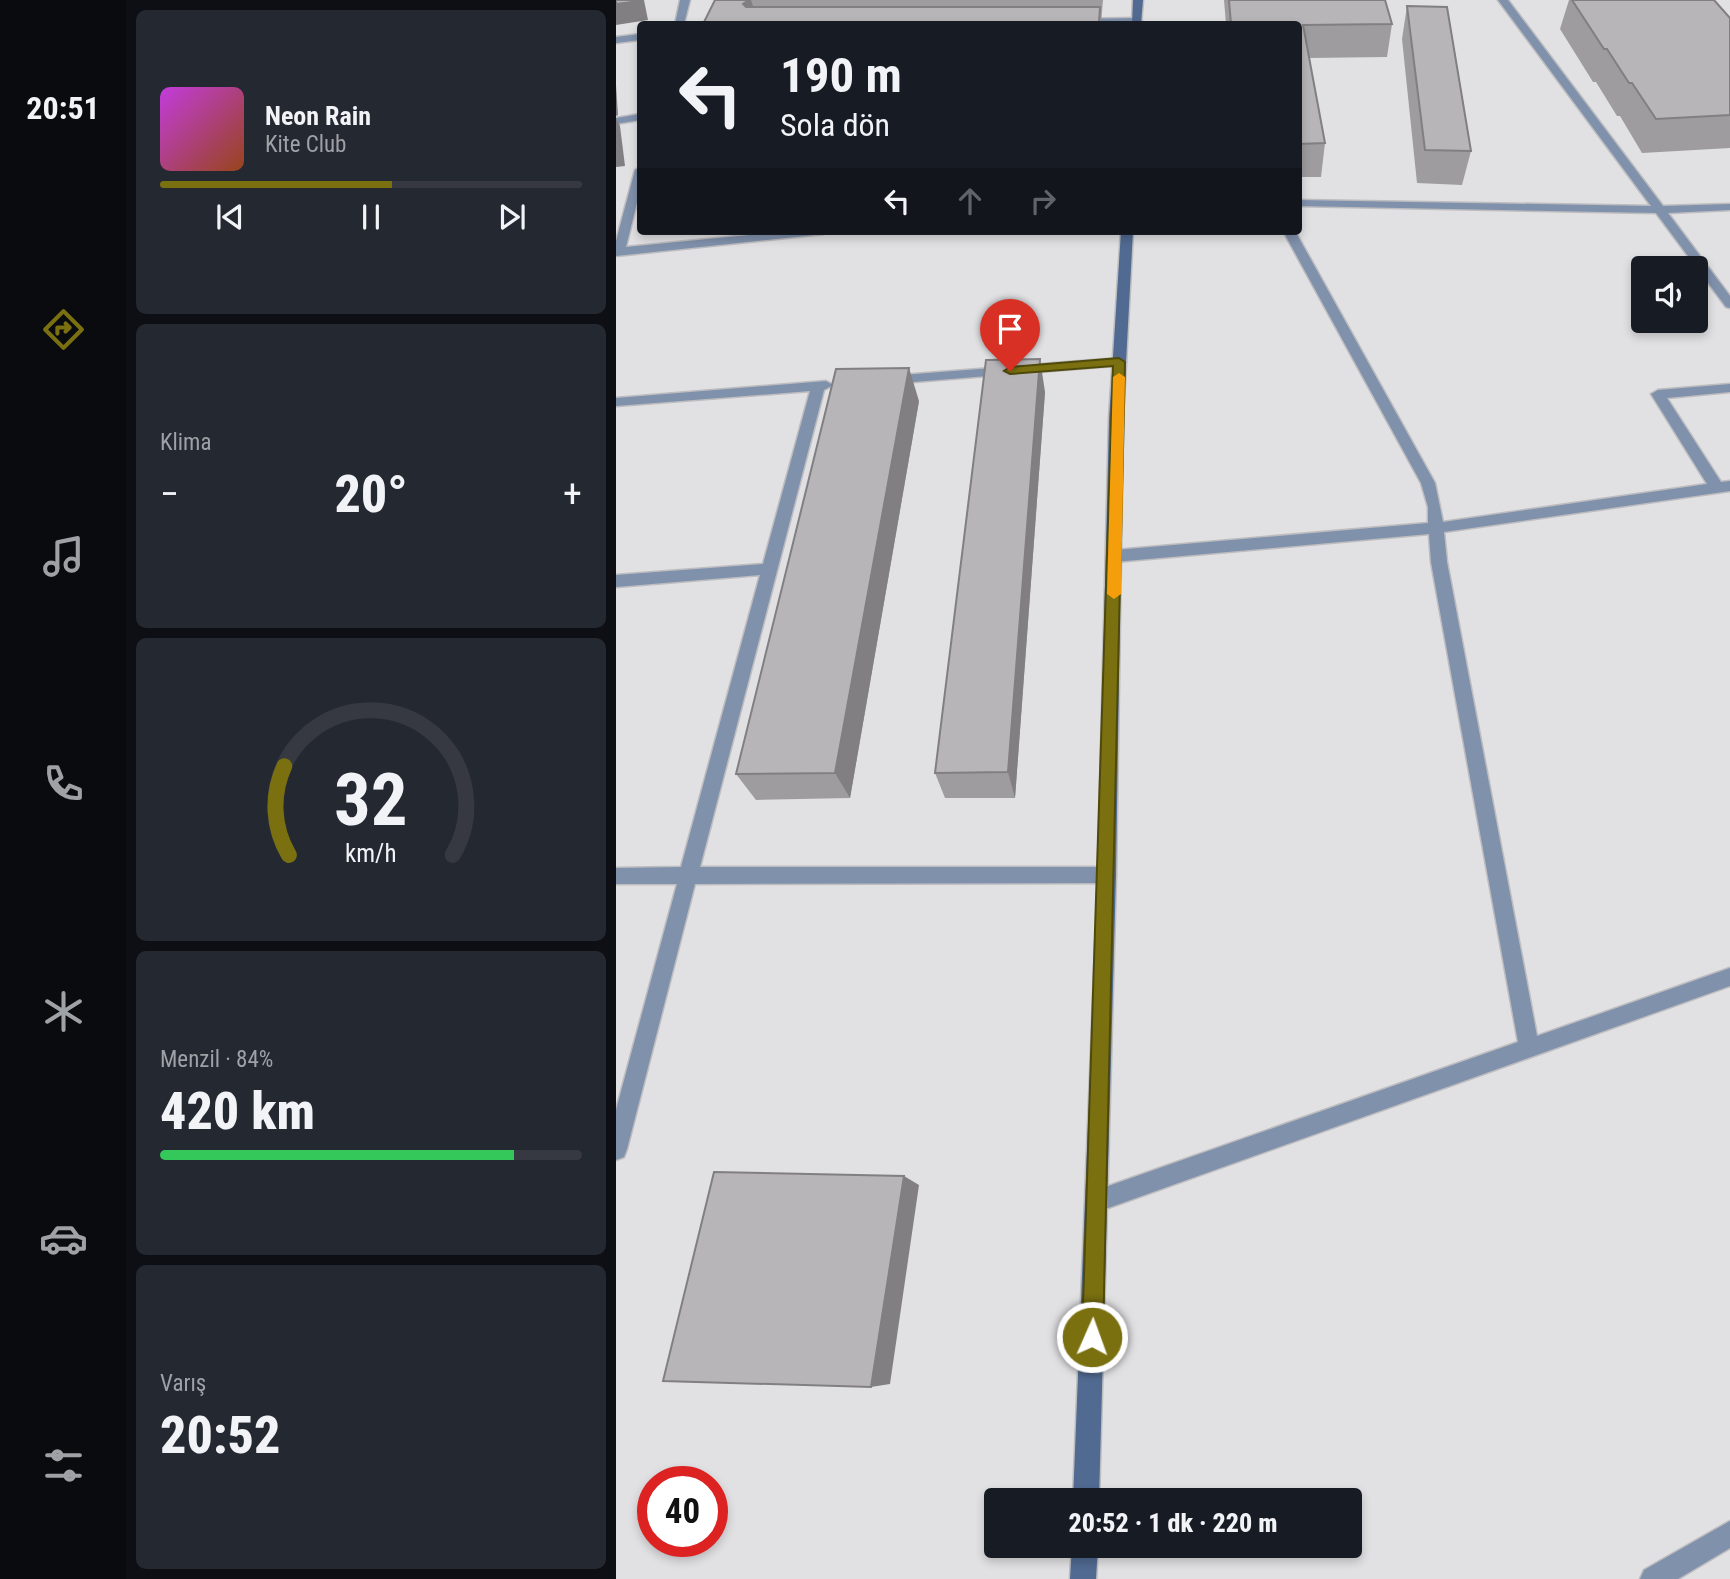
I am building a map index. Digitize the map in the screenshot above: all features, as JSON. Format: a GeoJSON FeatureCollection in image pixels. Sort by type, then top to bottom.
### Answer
{"type":"FeatureCollection","features":[{"type":"Feature","properties":{"kind":"street"},"geometry":{"type":"LineString","coordinates":[[680,21],[685,0]]}},
{"type":"Feature","properties":{"kind":"street"},"geometry":{"type":"LineString","coordinates":[[1137,21],[1138,0]]}},
{"type":"Feature","properties":{"kind":"street"},"geometry":{"type":"LineString","coordinates":[[1503,0],[1730,304]]}},
{"type":"Feature","properties":{"kind":"street"},"geometry":{"type":"LineString","coordinates":[[616,40],[637,37]]}},
{"type":"Feature","properties":{"kind":"street"},"geometry":{"type":"LineString","coordinates":[[616,121],[637,118]]}},
{"type":"Feature","properties":{"kind":"street"},"geometry":{"type":"LineString","coordinates":[[637,181],[617,252],[785,235]]}},
{"type":"Feature","properties":{"kind":"street"},"geometry":{"type":"LineString","coordinates":[[1302,203],[1659,210],[1730,207]]}},
{"type":"Feature","properties":{"kind":"street"},"geometry":{"type":"LineString","coordinates":[[1086,1488],[1107,875],[1119,362],[1127,235]]}},
{"type":"Feature","properties":{"kind":"street"},"geometry":{"type":"LineString","coordinates":[[1292,235],[1428,483],[1435,507],[1440,562],[1529,1048]]}},
{"type":"Feature","properties":{"kind":"street"},"geometry":{"type":"LineString","coordinates":[[873,381],[1119,362]]}},
{"type":"Feature","properties":{"kind":"street"},"geometry":{"type":"LineString","coordinates":[[616,401],[846,383]]}},
{"type":"Feature","properties":{"kind":"street"},"geometry":{"type":"LineString","coordinates":[[616,1149],[686,876],[818,386]]}},
{"type":"Feature","properties":{"kind":"street"},"geometry":{"type":"LineString","coordinates":[[1115,556],[1436,528],[1723,487],[1658,394],[1730,388]]}},
{"type":"Feature","properties":{"kind":"street"},"geometry":{"type":"LineString","coordinates":[[616,581],[769,569]]}},
{"type":"Feature","properties":{"kind":"street"},"geometry":{"type":"LineString","coordinates":[[616,877],[1107,875]]}},
{"type":"Feature","properties":{"kind":"street"},"geometry":{"type":"LineString","coordinates":[[1097,1201],[1730,977]]}},
{"type":"Feature","properties":{"kind":"street"},"geometry":{"type":"LineString","coordinates":[[1653,1579],[1730,1534]]}},
{"type":"Feature","properties":{"kind":"street"},"geometry":{"type":"LineString","coordinates":[[1083,1579],[1084,1558]]}},
{"type":"Feature","properties":{"kind":"building"},"geometry":{"type":"Polygon","coordinates":[[[616,0],[640,0],[640,1],[616,4],[616,0]]]}},
{"type":"Feature","properties":{"kind":"building"},"geometry":{"type":"Polygon","coordinates":[[[715,0],[749,0],[743,4],[746,7],[1100,7],[1099,21],[704,21],[715,0]]]}},
{"type":"Feature","properties":{"kind":"building"},"geometry":{"type":"Polygon","coordinates":[[[1229,0],[1385,0],[1392,24],[1303,25],[1325,143],[1302,144],[1302,21],[1231,21],[1229,0]]]}},
{"type":"Feature","properties":{"kind":"building"},"geometry":{"type":"Polygon","coordinates":[[[1572,0],[1714,0],[1730,18],[1730,115],[1656,119],[1607,49],[1604,49],[1572,0]]]}},
{"type":"Feature","properties":{"kind":"building"},"geometry":{"type":"Polygon","coordinates":[[[1407,6],[1447,7],[1471,151],[1425,150],[1407,6]]]}},
{"type":"Feature","properties":{"kind":"building"},"geometry":{"type":"Polygon","coordinates":[[[1040,359],[1008,772],[935,773],[986,360],[1040,359]]]}},
{"type":"Feature","properties":{"kind":"building"},"geometry":{"type":"Polygon","coordinates":[[[909,368],[835,773],[736,774],[836,369],[909,368]]]}},
{"type":"Feature","properties":{"kind":"building"},"geometry":{"type":"Polygon","coordinates":[[[714,1172],[904,1176],[871,1387],[663,1381],[714,1172]]]}},
{"type":"Feature","properties":{"kind":"slow traffic"},"geometry":{"type":"LineString","coordinates":[[1114,594],[1119,377]]}},
{"type":"Feature","properties":{"kind":"route"},"geometry":{"type":"LineString","coordinates":[[1010,371],[1119,362],[1107,875],[1092,1337]]}}]}
